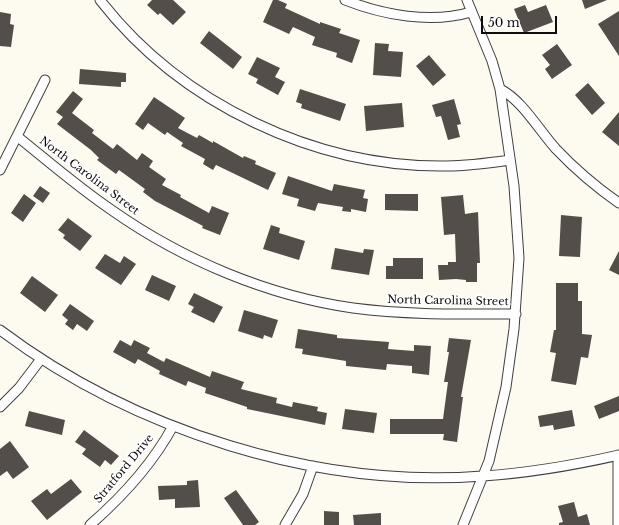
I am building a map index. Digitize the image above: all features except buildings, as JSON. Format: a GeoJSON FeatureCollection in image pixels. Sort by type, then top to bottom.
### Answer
{"type":"FeatureCollection","features":[{"type":"Feature","properties":{"kind":"street"},"geometry":{"type":"LineString","coordinates":[[100,0],[139,43],[184,80],[233,111],[285,136],[340,153],[394,163],[446,166],[510,160]]}},
{"type":"Feature","properties":{"kind":"street"},"geometry":{"type":"LineString","coordinates":[[345,0],[374,10],[405,15],[447,18],[471,12]]}},
{"type":"Feature","properties":{"kind":"street"},"geometry":{"type":"LineString","coordinates":[[463,525],[483,476],[493,445],[506,387],[516,314],[519,243],[510,160],[500,89],[492,61],[466,0]]}},
{"type":"Feature","properties":{"kind":"street"},"geometry":{"type":"LineString","coordinates":[[0,170],[18,137],[45,80]]}},
{"type":"Feature","properties":{"kind":"street"},"geometry":{"type":"LineString","coordinates":[[500,89],[512,96],[556,149],[595,185],[619,203]]}},
{"type":"Feature","properties":{"kind":"street","name":"North Carolina Street"},"geometry":{"type":"LineString","coordinates":[[18,137],[123,218],[179,250],[234,275],[310,299],[353,308],[402,313],[516,314]]}},
{"type":"Feature","properties":{"kind":"street"},"geometry":{"type":"LineString","coordinates":[[0,330],[41,359],[113,399],[173,426],[238,448],[313,466],[396,475],[445,477],[483,476],[572,464],[618,455],[618,525]]}},
{"type":"Feature","properties":{"kind":"street"},"geometry":{"type":"LineString","coordinates":[[0,407],[22,384],[41,359]]}},
{"type":"Feature","properties":{"kind":"street","name":"Stratford Drive"},"geometry":{"type":"LineString","coordinates":[[90,525],[107,509],[148,462],[173,426]]}},
{"type":"Feature","properties":{"kind":"street"},"geometry":{"type":"LineString","coordinates":[[285,525],[303,494],[313,466]]}}]}
